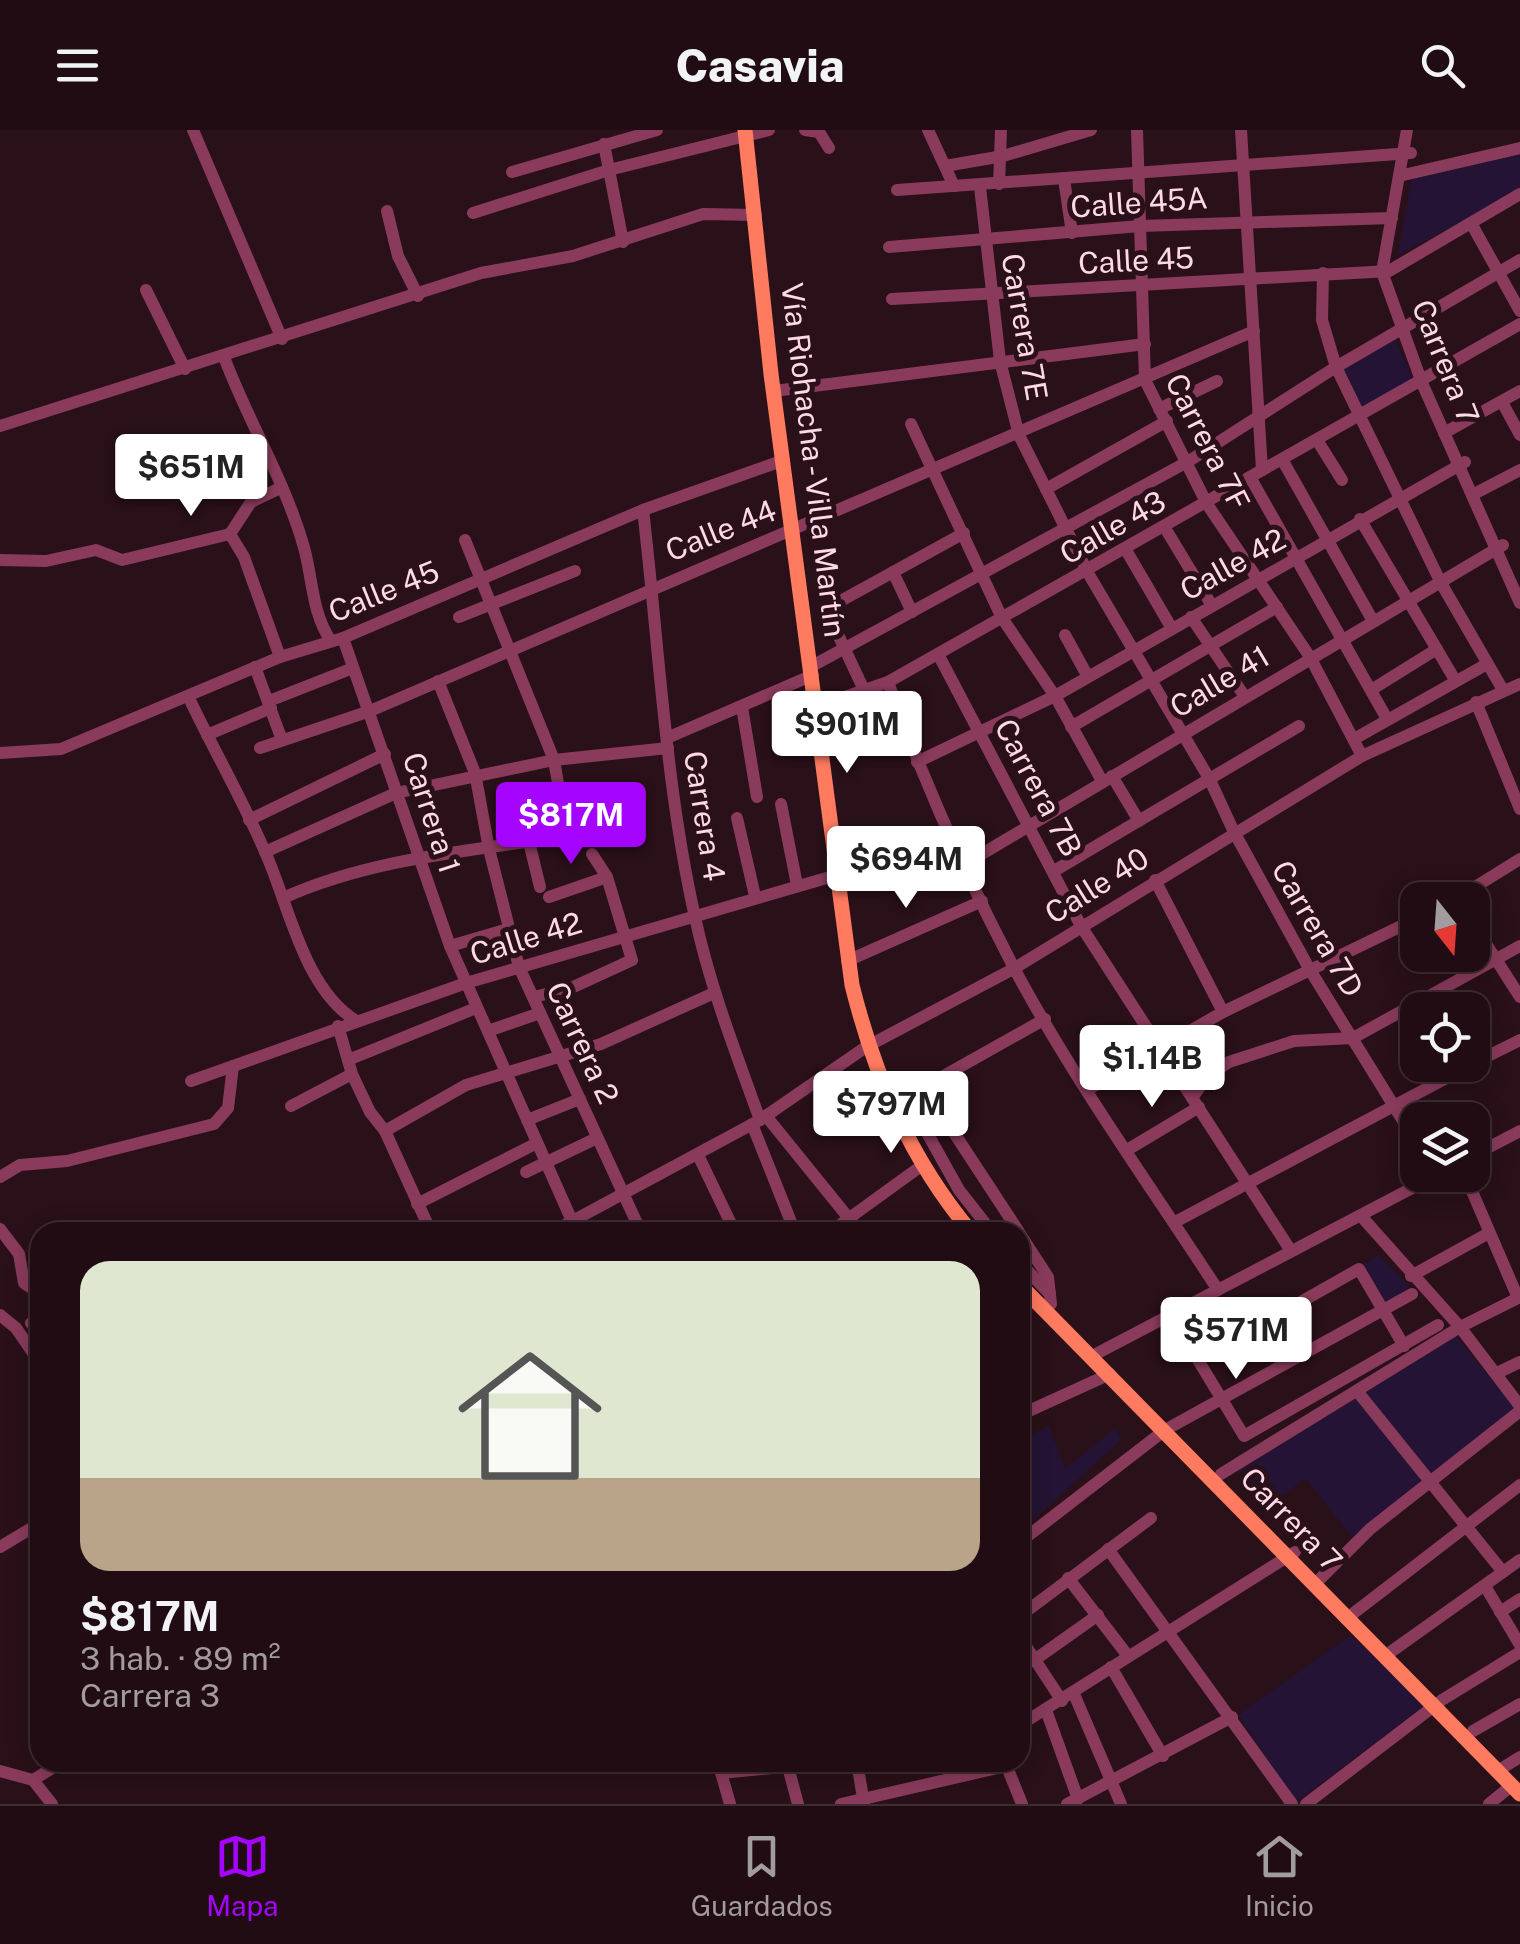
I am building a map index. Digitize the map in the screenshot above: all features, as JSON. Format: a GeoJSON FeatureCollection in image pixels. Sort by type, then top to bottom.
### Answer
{"type":"FeatureCollection","features":[{"type":"Feature","properties":{"kind":"main road","name":"Vía Riohacha - Villa Martín"},"geometry":{"type":"LineString","coordinates":[[745,132],[847,961],[868,1041]]}},
{"type":"Feature","properties":{"kind":"main road"},"geometry":{"type":"LineString","coordinates":[[868,1041],[930,1159],[975,1222]]}},
{"type":"Feature","properties":{"kind":"main road"},"geometry":{"type":"LineString","coordinates":[[899,1101],[924,1164],[964,1222]]}},
{"type":"Feature","properties":{"kind":"main road","name":"Carrera 7"},"geometry":{"type":"LineString","coordinates":[[1039,1301],[1170,1428],[1349,1617],[1508,1764]]}},
{"type":"Feature","properties":{"kind":"main road","name":"Carrera 7"},"geometry":{"type":"LineString","coordinates":[[1096,1354],[1110,1374],[1221,1474],[1292,1554]]}},
{"type":"Feature","properties":{"kind":"main road","name":"Carrera 7"},"geometry":{"type":"LineString","coordinates":[[1349,1617],[1392,1651],[1439,1703],[1508,1764],[1517,1787]]}},
{"type":"Feature","properties":{"kind":"street"},"geometry":{"type":"LineString","coordinates":[[193,130],[282,339]]}},
{"type":"Feature","properties":{"kind":"street"},"geometry":{"type":"LineString","coordinates":[[512,172],[657,130]]}},
{"type":"Feature","properties":{"kind":"street"},"geometry":{"type":"LineString","coordinates":[[473,213],[609,170],[745,132],[769,130]]}},
{"type":"Feature","properties":{"kind":"street"},"geometry":{"type":"LineString","coordinates":[[805,130],[819,132],[829,148]]}},
{"type":"Feature","properties":{"kind":"street"},"geometry":{"type":"LineString","coordinates":[[928,130],[954,186]]}},
{"type":"Feature","properties":{"kind":"street"},"geometry":{"type":"LineString","coordinates":[[999,184],[1003,156],[1000,130]]}},
{"type":"Feature","properties":{"kind":"street"},"geometry":{"type":"LineString","coordinates":[[945,166],[1003,156],[1091,130]]}},
{"type":"Feature","properties":{"kind":"street","name":"Carrera 7F"},"geometry":{"type":"LineString","coordinates":[[1137,130],[1145,380],[1207,504],[1254,580],[1310,657],[1362,756]]}},
{"type":"Feature","properties":{"kind":"street"},"geometry":{"type":"LineString","coordinates":[[1240,130],[1258,415],[1256,474],[1295,559],[1387,720]]}},
{"type":"Feature","properties":{"kind":"street","name":"Carrera 7"},"geometry":{"type":"LineString","coordinates":[[1386,271],[1411,130]]}},
{"type":"Feature","properties":{"kind":"street"},"geometry":{"type":"LineString","coordinates":[[604,144],[623,242]]}},
{"type":"Feature","properties":{"kind":"street"},"geometry":{"type":"LineString","coordinates":[[1403,175],[1520,148]]}},
{"type":"Feature","properties":{"kind":"street"},"geometry":{"type":"LineString","coordinates":[[896,190],[980,187],[1140,171],[1407,153]]}},
{"type":"Feature","properties":{"kind":"street","name":"Carrera 7"},"geometry":{"type":"LineString","coordinates":[[1403,175],[1392,218],[1386,271],[1425,381],[1516,574],[1520,602]]}},
{"type":"Feature","properties":{"kind":"street"},"geometry":{"type":"LineString","coordinates":[[1064,178],[1072,233]]}},
{"type":"Feature","properties":{"kind":"street","name":"Carrera 7E"},"geometry":{"type":"LineString","coordinates":[[980,187],[1000,361],[1019,435],[1088,573],[1182,734]]}},
{"type":"Feature","properties":{"kind":"street"},"geometry":{"type":"LineString","coordinates":[[1386,271],[1520,194]]}},
{"type":"Feature","properties":{"kind":"street"},"geometry":{"type":"LineString","coordinates":[[387,212],[398,256],[418,296]]}},
{"type":"Feature","properties":{"kind":"street"},"geometry":{"type":"LineString","coordinates":[[0,426],[482,273],[573,256],[703,214],[756,216]]}},
{"type":"Feature","properties":{"kind":"street","name":"Calle 45A"},"geometry":{"type":"LineString","coordinates":[[889,247],[1140,226],[1392,218]]}},
{"type":"Feature","properties":{"kind":"street"},"geometry":{"type":"LineString","coordinates":[[1471,222],[1520,311]]}},
{"type":"Feature","properties":{"kind":"street","name":"Calle 43"},"geometry":{"type":"LineString","coordinates":[[265,852],[396,793],[475,773],[668,743],[813,670],[1188,461],[1336,367],[1520,260]]}},
{"type":"Feature","properties":{"kind":"street","name":"Calle 45"},"geometry":{"type":"LineString","coordinates":[[892,299],[1386,271]]}},
{"type":"Feature","properties":{"kind":"street"},"geometry":{"type":"LineString","coordinates":[[1323,273],[1322,320],[1336,367],[1441,583],[1503,690]]}},
{"type":"Feature","properties":{"kind":"street"},"geometry":{"type":"LineString","coordinates":[[146,290],[184,369]]}},
{"type":"Feature","properties":{"kind":"street"},"geometry":{"type":"LineString","coordinates":[[1425,381],[1520,324]]}},
{"type":"Feature","properties":{"kind":"street","name":"Calle 44"},"geometry":{"type":"LineString","coordinates":[[260,748],[370,711],[652,586],[1019,435],[1254,330]]}},
{"type":"Feature","properties":{"kind":"street"},"geometry":{"type":"LineString","coordinates":[[774,390],[1144,344]]}},
{"type":"Feature","properties":{"kind":"street","name":"Carrera 1"},"geometry":{"type":"LineString","coordinates":[[224,357],[304,546],[318,618],[337,639],[370,711],[450,946],[572,1221]]}},
{"type":"Feature","properties":{"kind":"street"},"geometry":{"type":"LineString","coordinates":[[1046,489],[1217,381]]}},
{"type":"Feature","properties":{"kind":"street","name":"Calle 43"},"geometry":{"type":"LineString","coordinates":[[816,707],[888,682],[1425,381]]}},
{"type":"Feature","properties":{"kind":"street"},"geometry":{"type":"LineString","coordinates":[[1447,431],[1520,391]]}},
{"type":"Feature","properties":{"kind":"street"},"geometry":{"type":"LineString","coordinates":[[1502,402],[1520,435]]}},
{"type":"Feature","properties":{"kind":"street"},"geometry":{"type":"LineString","coordinates":[[911,424],[1002,618],[1055,696],[1071,727],[1139,821]]}},
{"type":"Feature","properties":{"kind":"street"},"geometry":{"type":"LineString","coordinates":[[1317,440],[1342,480]]}},
{"type":"Feature","properties":{"kind":"street","name":"Calle 45"},"geometry":{"type":"LineString","coordinates":[[0,753],[61,749],[280,656],[337,639],[642,510],[784,460]]}},
{"type":"Feature","properties":{"kind":"street"},"geometry":{"type":"LineString","coordinates":[[1283,460],[1373,621]]}},
{"type":"Feature","properties":{"kind":"street","name":"Calle 42"},"geometry":{"type":"LineString","coordinates":[[916,762],[1055,696],[1462,464]]}},
{"type":"Feature","properties":{"kind":"street"},"geometry":{"type":"LineString","coordinates":[[1475,494],[1520,470]]}},
{"type":"Feature","properties":{"kind":"street"},"geometry":{"type":"LineString","coordinates":[[0,560],[46,562],[96,550],[122,560],[230,534],[250,502],[282,487]]}},
{"type":"Feature","properties":{"kind":"street","name":"Carrera 4"},"geometry":{"type":"LineString","coordinates":[[642,510],[668,743],[694,915],[714,992],[792,1222]]}},
{"type":"Feature","properties":{"kind":"street"},"geometry":{"type":"LineString","coordinates":[[1360,520],[1454,680]]}},
{"type":"Feature","properties":{"kind":"street"},"geometry":{"type":"LineString","coordinates":[[1165,528],[1211,604]]}},
{"type":"Feature","properties":{"kind":"street"},"geometry":{"type":"LineString","coordinates":[[230,534],[244,557],[280,656]]}},
{"type":"Feature","properties":{"kind":"street"},"geometry":{"type":"LineString","coordinates":[[864,690],[826,609],[964,534]]}},
{"type":"Feature","properties":{"kind":"street"},"geometry":{"type":"LineString","coordinates":[[466,540],[554,760],[566,836]]}},
{"type":"Feature","properties":{"kind":"street","name":"Calle 41"},"geometry":{"type":"LineString","coordinates":[[965,864],[1500,547]]}},
{"type":"Feature","properties":{"kind":"street"},"geometry":{"type":"LineString","coordinates":[[1126,550],[1171,627]]}},
{"type":"Feature","properties":{"kind":"street"},"geometry":{"type":"LineString","coordinates":[[459,617],[576,570]]}},
{"type":"Feature","properties":{"kind":"street"},"geometry":{"type":"LineString","coordinates":[[892,572],[912,612]]}},
{"type":"Feature","properties":{"kind":"street"},"geometry":{"type":"LineString","coordinates":[[1071,727],[1276,607]]}},
{"type":"Feature","properties":{"kind":"street"},"geometry":{"type":"LineString","coordinates":[[1192,617],[1244,697]]}},
{"type":"Feature","properties":{"kind":"street"},"geometry":{"type":"LineString","coordinates":[[1065,634],[1087,675]]}},
{"type":"Feature","properties":{"kind":"street"},"geometry":{"type":"LineString","coordinates":[[1371,690],[1437,649]]}},
{"type":"Feature","properties":{"kind":"street","name":"Carrera 7B"},"geometry":{"type":"LineString","coordinates":[[938,654],[1032,825],[1082,926],[1291,1250]]}},
{"type":"Feature","properties":{"kind":"street"},"geometry":{"type":"LineString","coordinates":[[1354,739],[1488,664]]}},
{"type":"Feature","properties":{"kind":"street"},"geometry":{"type":"LineString","coordinates":[[255,667],[282,740]]}},
{"type":"Feature","properties":{"kind":"street"},"geometry":{"type":"LineString","coordinates":[[207,736],[353,668]]}},
{"type":"Feature","properties":{"kind":"street","name":"Carrera 2"},"geometry":{"type":"LineString","coordinates":[[438,682],[475,773],[488,849],[520,967],[637,1222]]}},
{"type":"Feature","properties":{"kind":"street"},"geometry":{"type":"LineString","coordinates":[[888,682],[916,762],[1014,968],[1087,1090],[1218,1290]]}},
{"type":"Feature","properties":{"kind":"street","name":"Calle 40"},"geometry":{"type":"LineString","coordinates":[[572,1221],[759,1120],[868,1041],[1014,968],[1233,830],[1362,756],[1520,684]]}},
{"type":"Feature","properties":{"kind":"street"},"geometry":{"type":"LineString","coordinates":[[188,696],[334,1003],[355,1020]]}},
{"type":"Feature","properties":{"kind":"street"},"geometry":{"type":"LineString","coordinates":[[1476,702],[1520,809]]}},
{"type":"Feature","properties":{"kind":"street"},"geometry":{"type":"LineString","coordinates":[[742,706],[756,797]]}},
{"type":"Feature","properties":{"kind":"street"},"geometry":{"type":"LineString","coordinates":[[1054,871],[1299,726]]}},
{"type":"Feature","properties":{"kind":"street","name":"Carrera 7D"},"geometry":{"type":"LineString","coordinates":[[1182,734],[1310,970],[1400,1119]]}},
{"type":"Feature","properties":{"kind":"street"},"geometry":{"type":"LineString","coordinates":[[249,820],[386,754]]}},
{"type":"Feature","properties":{"kind":"street"},"geometry":{"type":"LineString","coordinates":[[1505,774],[1520,769]]}},
{"type":"Feature","properties":{"kind":"street"},"geometry":{"type":"LineString","coordinates":[[780,804],[797,884]]}},
{"type":"Feature","properties":{"kind":"street"},"geometry":{"type":"LineString","coordinates":[[737,818],[755,896]]}},
{"type":"Feature","properties":{"kind":"street"},"geometry":{"type":"LineString","coordinates":[[283,898],[320,881],[418,859],[595,830]]}},
{"type":"Feature","properties":{"kind":"street"},"geometry":{"type":"LineString","coordinates":[[528,842],[545,892],[607,877]]}},
{"type":"Feature","properties":{"kind":"street"},"geometry":{"type":"LineString","coordinates":[[533,998],[625,966],[632,960],[607,877],[592,854]]}},
{"type":"Feature","properties":{"kind":"street"},"geometry":{"type":"LineString","coordinates":[[1484,882],[1520,859]]}},
{"type":"Feature","properties":{"kind":"street","name":"Calle 42"},"geometry":{"type":"LineString","coordinates":[[191,1081],[466,984],[755,896],[838,875]]}},
{"type":"Feature","properties":{"kind":"street"},"geometry":{"type":"LineString","coordinates":[[1155,880],[1224,1012]]}},
{"type":"Feature","properties":{"kind":"street"},"geometry":{"type":"LineString","coordinates":[[847,961],[982,900]]}},
{"type":"Feature","properties":{"kind":"street"},"geometry":{"type":"LineString","coordinates":[[1087,1090],[1224,1012],[1400,927]]}},
{"type":"Feature","properties":{"kind":"street"},"geometry":{"type":"LineString","coordinates":[[450,946],[508,929]]}},
{"type":"Feature","properties":{"kind":"street"},"geometry":{"type":"LineString","coordinates":[[1126,1150],[1196,1102],[1208,1076],[1229,1062],[1294,1041],[1353,1038],[1520,946]]}},
{"type":"Feature","properties":{"kind":"street"},"geometry":{"type":"LineString","coordinates":[[1490,951],[1520,997]]}},
{"type":"Feature","properties":{"kind":"street"},"geometry":{"type":"LineString","coordinates":[[385,1131],[466,1085],[561,1058],[714,992]]}},
{"type":"Feature","properties":{"kind":"street"},"geometry":{"type":"LineString","coordinates":[[291,1106],[350,1067],[476,1008]]}},
{"type":"Feature","properties":{"kind":"street"},"geometry":{"type":"LineString","coordinates":[[488,1031],[540,1013]]}},
{"type":"Feature","properties":{"kind":"street"},"geometry":{"type":"LineString","coordinates":[[984,1222],[899,1101],[1045,1019]]}},
{"type":"Feature","properties":{"kind":"street"},"geometry":{"type":"LineString","coordinates":[[338,1026],[350,1067],[370,1112],[385,1131],[426,1222]]}},
{"type":"Feature","properties":{"kind":"street"},"geometry":{"type":"LineString","coordinates":[[1490,1056],[1520,1040]]}},
{"type":"Feature","properties":{"kind":"street"},"geometry":{"type":"LineString","coordinates":[[0,1177],[20,1166],[67,1161],[214,1124],[228,1108],[233,1066]]}},
{"type":"Feature","properties":{"kind":"street"},"geometry":{"type":"LineString","coordinates":[[1175,1222],[1438,1082]]}},
{"type":"Feature","properties":{"kind":"street"},"geometry":{"type":"LineString","coordinates":[[924,1087],[1011,1222]]}},
{"type":"Feature","properties":{"kind":"street"},"geometry":{"type":"LineString","coordinates":[[527,1120],[580,1098]]}},
{"type":"Feature","properties":{"kind":"street"},"geometry":{"type":"LineString","coordinates":[[759,1120],[853,1222]]}},
{"type":"Feature","properties":{"kind":"street"},"geometry":{"type":"LineString","coordinates":[[1490,1147],[1520,1132]]}},
{"type":"Feature","properties":{"kind":"street"},"geometry":{"type":"LineString","coordinates":[[526,1172],[598,1138]]}},
{"type":"Feature","properties":{"kind":"street"},"geometry":{"type":"LineString","coordinates":[[418,1204],[537,1144]]}},
{"type":"Feature","properties":{"kind":"street"},"geometry":{"type":"LineString","coordinates":[[698,1155],[730,1222]]}},
{"type":"Feature","properties":{"kind":"street"},"geometry":{"type":"LineString","coordinates":[[844,1222],[924,1164]]}},
{"type":"Feature","properties":{"kind":"street"},"geometry":{"type":"LineString","coordinates":[[1096,1354],[1405,1192]]}},
{"type":"Feature","properties":{"kind":"street"},"geometry":{"type":"LineString","coordinates":[[1221,1474],[1460,1327],[1519,1297],[1472,1192]]}},
{"type":"Feature","properties":{"kind":"street"},"geometry":{"type":"LineString","coordinates":[[1317,1580],[1520,1408],[1460,1327],[1361,1216]]}},
{"type":"Feature","properties":{"kind":"street"},"geometry":{"type":"LineString","coordinates":[[0,1229],[19,1254],[24,1283],[30,1287]]}},
{"type":"Feature","properties":{"kind":"street"},"geometry":{"type":"LineString","coordinates":[[1411,1276],[1489,1233]]}},
{"type":"Feature","properties":{"kind":"street"},"geometry":{"type":"LineString","coordinates":[[1030,1250],[1048,1277],[1039,1301]]}},
{"type":"Feature","properties":{"kind":"street"},"geometry":{"type":"LineString","coordinates":[[1404,1346],[1360,1269],[1198,1360],[1240,1435],[1247,1436],[1404,1346],[1438,1324]]}},
{"type":"Feature","properties":{"kind":"street"},"geometry":{"type":"LineString","coordinates":[[1030,1534],[1170,1428],[1412,1294]]}},
{"type":"Feature","properties":{"kind":"street"},"geometry":{"type":"LineString","coordinates":[[0,1315],[16,1328],[30,1348]]}},
{"type":"Feature","properties":{"kind":"street"},"geometry":{"type":"LineString","coordinates":[[1497,1373],[1520,1362]]}},
{"type":"Feature","properties":{"kind":"street"},"geometry":{"type":"LineString","coordinates":[[1030,1410],[1110,1374]]}},
{"type":"Feature","properties":{"kind":"street"},"geometry":{"type":"LineString","coordinates":[[1356,1390],[1502,1572]]}},
{"type":"Feature","properties":{"kind":"street"},"geometry":{"type":"LineString","coordinates":[[1349,1617],[1520,1485]]}},
{"type":"Feature","properties":{"kind":"street"},"geometry":{"type":"LineString","coordinates":[[1030,1608],[1151,1518]]}},
{"type":"Feature","properties":{"kind":"street"},"geometry":{"type":"LineString","coordinates":[[0,1547],[30,1529]]}},
{"type":"Feature","properties":{"kind":"street"},"geometry":{"type":"LineString","coordinates":[[1108,1549],[1292,1804]]}},
{"type":"Feature","properties":{"kind":"street"},"geometry":{"type":"LineString","coordinates":[[1030,1720],[1292,1554]]}},
{"type":"Feature","properties":{"kind":"street"},"geometry":{"type":"LineString","coordinates":[[1392,1651],[1520,1560]]}},
{"type":"Feature","properties":{"kind":"street"},"geometry":{"type":"LineString","coordinates":[[1068,1578],[1128,1656]]}},
{"type":"Feature","properties":{"kind":"street"},"geometry":{"type":"LineString","coordinates":[[1306,1804],[1439,1703],[1520,1649],[1485,1586]]}},
{"type":"Feature","properties":{"kind":"street"},"geometry":{"type":"LineString","coordinates":[[1500,1612],[1520,1599]]}},
{"type":"Feature","properties":{"kind":"street"},"geometry":{"type":"LineString","coordinates":[[1033,1661],[1098,1615]]}},
{"type":"Feature","properties":{"kind":"street"},"geometry":{"type":"LineString","coordinates":[[1030,1655],[1068,1697],[1121,1804]]}},
{"type":"Feature","properties":{"kind":"street"},"geometry":{"type":"LineString","coordinates":[[1111,1667],[1164,1756]]}},
{"type":"Feature","properties":{"kind":"street"},"geometry":{"type":"LineString","coordinates":[[1473,1730],[1520,1704]]}},
{"type":"Feature","properties":{"kind":"street"},"geometry":{"type":"LineString","coordinates":[[1046,1710],[1073,1802],[1232,1717]]}},
{"type":"Feature","properties":{"kind":"street"},"geometry":{"type":"LineString","coordinates":[[0,1771],[33,1780],[52,1804]]}},
{"type":"Feature","properties":{"kind":"street"},"geometry":{"type":"LineString","coordinates":[[33,1780],[46,1772]]}},
{"type":"Feature","properties":{"kind":"street"},"geometry":{"type":"LineString","coordinates":[[721,1772],[730,1804]]}},
{"type":"Feature","properties":{"kind":"street"},"geometry":{"type":"LineString","coordinates":[[790,1772],[798,1804]]}},
{"type":"Feature","properties":{"kind":"street"},"geometry":{"type":"LineString","coordinates":[[859,1772],[863,1801]]}},
{"type":"Feature","properties":{"kind":"street"},"geometry":{"type":"LineString","coordinates":[[841,1804],[977,1772]]}},
{"type":"Feature","properties":{"kind":"street"},"geometry":{"type":"LineString","coordinates":[[1008,1772],[1022,1804]]}},
{"type":"Feature","properties":{"kind":"street"},"geometry":{"type":"LineString","coordinates":[[1489,1804],[1517,1787]]}},
{"type":"Feature","properties":{"kind":"street"},"geometry":{"type":"LineString","coordinates":[[922,1788],[927,1804]]}},
{"type":"Feature","properties":{"kind":"shaded area"},"geometry":{"type":"Polygon","coordinates":[[[1520,150],[1520,192],[1398,255],[1412,176],[1520,150]]]}},
{"type":"Feature","properties":{"kind":"shaded area"},"geometry":{"type":"Polygon","coordinates":[[[1395,339],[1414,381],[1362,413],[1342,370],[1395,339]]]}},
{"type":"Feature","properties":{"kind":"shaded area"},"geometry":{"type":"Polygon","coordinates":[[[1378,1254],[1412,1290],[1384,1306],[1362,1267],[1378,1254]]]}},
{"type":"Feature","properties":{"kind":"shaded area"},"geometry":{"type":"Polygon","coordinates":[[[1451,1330],[1515,1408],[1352,1537],[1306,1479],[1272,1503],[1227,1462],[1451,1330]]]}},
{"type":"Feature","properties":{"kind":"shaded area"},"geometry":{"type":"Polygon","coordinates":[[[1049,1426],[1065,1469],[1115,1428],[1122,1439],[1030,1523],[1030,1435],[1049,1426]]]}},
{"type":"Feature","properties":{"kind":"shaded area"},"geometry":{"type":"Polygon","coordinates":[[[1351,1635],[1425,1705],[1296,1802],[1238,1715],[1351,1635]]]}}]}
